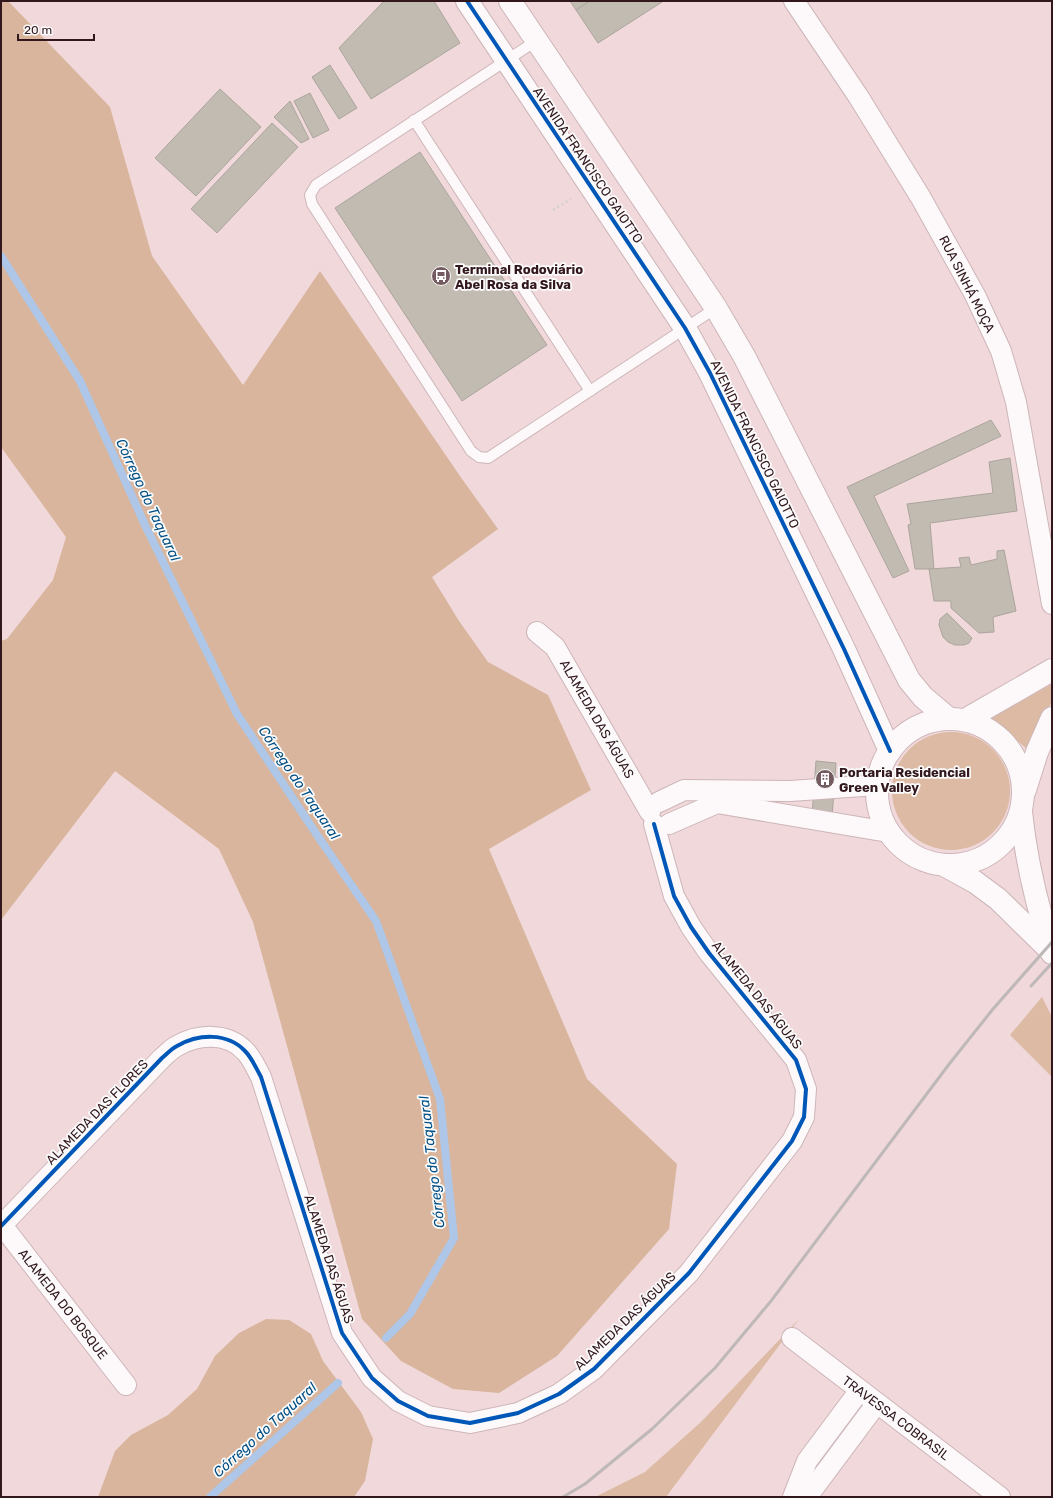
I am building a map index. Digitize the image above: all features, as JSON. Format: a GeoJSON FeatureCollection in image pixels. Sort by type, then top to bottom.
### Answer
{"type":"FeatureCollection","features":[{"type":"Feature","properties":{"kind":"street","name":"AVENIDA FRANCISCO GAIOTTO"},"geometry":{"type":"LineString","coordinates":[[467,1],[685,328],[710,373],[844,649],[890,751]]}},
{"type":"Feature","properties":{"kind":"street","name":"AVENIDA FRANCISCO GAIOTTO"},"geometry":{"type":"LineString","coordinates":[[510,1],[716,308],[744,356],[910,680],[923,697],[957,719]]}},
{"type":"Feature","properties":{"kind":"street","name":"RUA SINHÁ MOÇA"},"geometry":{"type":"LineString","coordinates":[[794,1],[858,96],[921,198],[975,295],[1001,351],[1016,402],[1052,604]]}},
{"type":"Feature","properties":{"kind":"street","name":"ALAMEDA DAS ÁGUAS"},"geometry":{"type":"LineString","coordinates":[[221,1037],[235,1042],[245,1051],[254,1063],[261,1077],[342,1333],[372,1378],[398,1401],[428,1416],[470,1422],[518,1413],[558,1394],[594,1369],[688,1273],[792,1141],[804,1117],[806,1089],[796,1060],[709,953],[691,927],[674,896],[658,815],[555,647],[537,632]]}},
{"type":"Feature","properties":{"kind":"street"},"geometry":{"type":"LineString","coordinates":[[957,719],[1052,670]]}},
{"type":"Feature","properties":{"kind":"street"},"geometry":{"type":"LineString","coordinates":[[1052,718],[1037,752],[1022,803],[1012,831],[1000,846],[983,857],[964,864],[944,865],[922,860],[903,849],[888,832],[880,812],[877,796],[882,765],[890,751],[902,738],[916,728],[932,721],[957,719],[986,727],[1002,739],[1015,756],[1022,775],[1022,803],[1025,849],[1031,882],[1052,952]]}},
{"type":"Feature","properties":{"kind":"street"},"geometry":{"type":"LineString","coordinates":[[658,815],[684,790],[790,791],[878,785]]}},
{"type":"Feature","properties":{"kind":"street"},"geometry":{"type":"LineString","coordinates":[[658,815],[717,803],[888,832]]}},
{"type":"Feature","properties":{"kind":"street"},"geometry":{"type":"LineString","coordinates":[[944,865],[975,882],[998,899],[1052,952]]}},
{"type":"Feature","properties":{"kind":"street","name":"ALAMEDA DAS FLORES"},"geometry":{"type":"LineString","coordinates":[[1,1225],[171,1050],[188,1040],[205,1037],[221,1037]]}},
{"type":"Feature","properties":{"kind":"street","name":"ALAMEDA DO BOSQUE"},"geometry":{"type":"LineString","coordinates":[[1,1225],[126,1385]]}},
{"type":"Feature","properties":{"kind":"street","name":"TRAVESSA COBRASIL"},"geometry":{"type":"LineString","coordinates":[[792,1338],[1000,1497]]}},
{"type":"Feature","properties":{"kind":"street"},"geometry":{"type":"LineString","coordinates":[[793,1497],[807,1460],[860,1390]]}},
{"type":"Feature","properties":{"kind":"street"},"geometry":{"type":"LineString","coordinates":[[807,1497],[877,1403]]}},
{"type":"Feature","properties":{"kind":"lane"},"geometry":{"type":"LineString","coordinates":[[536,41],[316,185],[310,195],[312,204],[471,451],[478,457],[488,458],[716,308]]}},
{"type":"Feature","properties":{"kind":"lane"},"geometry":{"type":"LineString","coordinates":[[414,120],[590,391]]}},
{"type":"Feature","properties":{"kind":"shaded area"},"geometry":{"type":"Polygon","coordinates":[[[1,1],[8,1],[110,107],[152,256],[243,385],[320,271],[462,479],[498,529],[432,577],[459,621],[488,662],[548,695],[591,790],[489,849],[587,1079],[677,1164],[669,1229],[557,1356],[499,1393],[453,1389],[401,1361],[362,1319],[253,922],[219,849],[115,771],[1,920],[1,641],[7,639],[53,580],[66,537],[1,447],[1,1]]]}},
{"type":"Feature","properties":{"kind":"shaded area"},"geometry":{"type":"Polygon","coordinates":[[[1052,684],[1052,702],[1038,724],[1028,750],[1004,729],[989,719],[1052,684]]]}},
{"type":"Feature","properties":{"kind":"shaded area"},"geometry":{"type":"Polygon","coordinates":[[[951,732],[973,737],[984,742],[1000,758],[1005,769],[1010,791],[1005,813],[1000,824],[984,840],[973,845],[951,850],[929,845],[918,840],[902,824],[897,813],[892,791],[897,769],[902,758],[918,742],[929,737],[951,732]]]}},
{"type":"Feature","properties":{"kind":"shaded area"},"geometry":{"type":"Polygon","coordinates":[[[1042,997],[1052,1017],[1052,1077],[1010,1035],[1042,997]]]}},
{"type":"Feature","properties":{"kind":"shaded area"},"geometry":{"type":"Polygon","coordinates":[[[266,1319],[289,1320],[311,1334],[323,1361],[361,1412],[373,1439],[365,1481],[354,1497],[98,1497],[115,1451],[131,1435],[168,1415],[197,1389],[215,1356],[239,1333],[266,1319]]]}},
{"type":"Feature","properties":{"kind":"shaded area"},"geometry":{"type":"Polygon","coordinates":[[[799,1319],[666,1497],[595,1497],[645,1472],[701,1422],[799,1319]]]}},
{"type":"Feature","properties":{"kind":"building"},"geometry":{"type":"Polygon","coordinates":[[[384,1],[434,1],[460,43],[371,99],[339,48],[384,1]]]}},
{"type":"Feature","properties":{"kind":"building"},"geometry":{"type":"Polygon","coordinates":[[[570,1],[590,1],[576,10],[570,1]]]}},
{"type":"Feature","properties":{"kind":"building"},"geometry":{"type":"Polygon","coordinates":[[[590,1],[662,2],[598,43],[576,10],[590,1]]]}},
{"type":"Feature","properties":{"kind":"building"},"geometry":{"type":"Polygon","coordinates":[[[330,65],[357,108],[339,119],[312,77],[330,65]]]}},
{"type":"Feature","properties":{"kind":"building"},"geometry":{"type":"Polygon","coordinates":[[[220,89],[261,127],[196,196],[155,158],[220,89]]]}},
{"type":"Feature","properties":{"kind":"building"},"geometry":{"type":"Polygon","coordinates":[[[310,93],[329,130],[313,138],[294,101],[310,93]]]}},
{"type":"Feature","properties":{"kind":"building"},"geometry":{"type":"Polygon","coordinates":[[[290,101],[309,139],[301,143],[274,117],[290,101]]]}},
{"type":"Feature","properties":{"kind":"building"},"geometry":{"type":"Polygon","coordinates":[[[272,123],[298,147],[217,233],[191,209],[272,123]]]}},
{"type":"Feature","properties":{"kind":"building","name":"Terminal Rodoviário Abel Rosa da Silva"},"geometry":{"type":"Polygon","coordinates":[[[420,152],[547,345],[462,401],[335,208],[420,152]]]}},
{"type":"Feature","properties":{"kind":"building"},"geometry":{"type":"Polygon","coordinates":[[[991,420],[1001,436],[874,496],[909,571],[893,578],[847,487],[991,420]]]}},
{"type":"Feature","properties":{"kind":"building"},"geometry":{"type":"Polygon","coordinates":[[[1010,458],[1017,511],[930,523],[934,569],[915,569],[908,525],[911,524],[907,504],[993,493],[989,462],[1010,458]]]}},
{"type":"Feature","properties":{"kind":"building"},"geometry":{"type":"Polygon","coordinates":[[[1004,550],[1016,611],[993,617],[994,632],[979,633],[951,608],[951,601],[934,601],[929,569],[961,567],[959,558],[969,557],[971,565],[997,559],[997,551],[1004,550]]]}},
{"type":"Feature","properties":{"kind":"building"},"geometry":{"type":"Polygon","coordinates":[[[947,613],[972,638],[969,643],[964,645],[955,645],[948,642],[943,637],[939,625],[940,619],[947,613]]]}},
{"type":"Feature","properties":{"kind":"building","name":"Portaria Residencial Green Valley"},"geometry":{"type":"Polygon","coordinates":[[[816,761],[836,763],[832,818],[812,816],[816,761]]]}},
{"type":"Feature","properties":{"kind":"waterway","name":"Córrego do Taquaral"},"geometry":{"type":"LineString","coordinates":[[1,256],[80,381],[145,525],[237,714],[376,921],[440,1099],[454,1238],[410,1314],[386,1338]]}},
{"type":"Feature","properties":{"kind":"waterway","name":"Córrego do Taquaral"},"geometry":{"type":"LineString","coordinates":[[210,1497],[338,1383]]}},
{"type":"Feature","properties":{"kind":"railway"},"geometry":{"type":"LineString","coordinates":[[563,1497],[585,1484],[652,1429],[715,1368],[771,1301],[950,1063],[993,1009],[1052,942]]}},
{"type":"Feature","properties":{"kind":"railway"},"geometry":{"type":"LineString","coordinates":[[1031,986],[1052,963]]}},
{"type":"Feature","properties":{"kind":"cycle path"},"geometry":{"type":"LineString","coordinates":[[467,1],[685,328],[710,373],[844,649],[890,751]]}},
{"type":"Feature","properties":{"kind":"cycle path"},"geometry":{"type":"LineString","coordinates":[[1,1226],[171,1050],[194,1039],[203,1037],[221,1038],[238,1045],[245,1051],[252,1060],[261,1077],[342,1333],[372,1378],[398,1401],[428,1416],[470,1423],[518,1413],[559,1394],[594,1369],[689,1273],[792,1141],[804,1117],[806,1089],[796,1060],[709,953],[691,927],[674,896],[654,824]]}},
{"type":"Feature","properties":{"kind":"place","name":"Terminal Rodoviário Abel Rosa da Silva"},"geometry":{"type":"Point","coordinates":[441,276]}},
{"type":"Feature","properties":{"kind":"place","name":"Portaria Residencial Green Valley"},"geometry":{"type":"Point","coordinates":[825,779]}}]}
